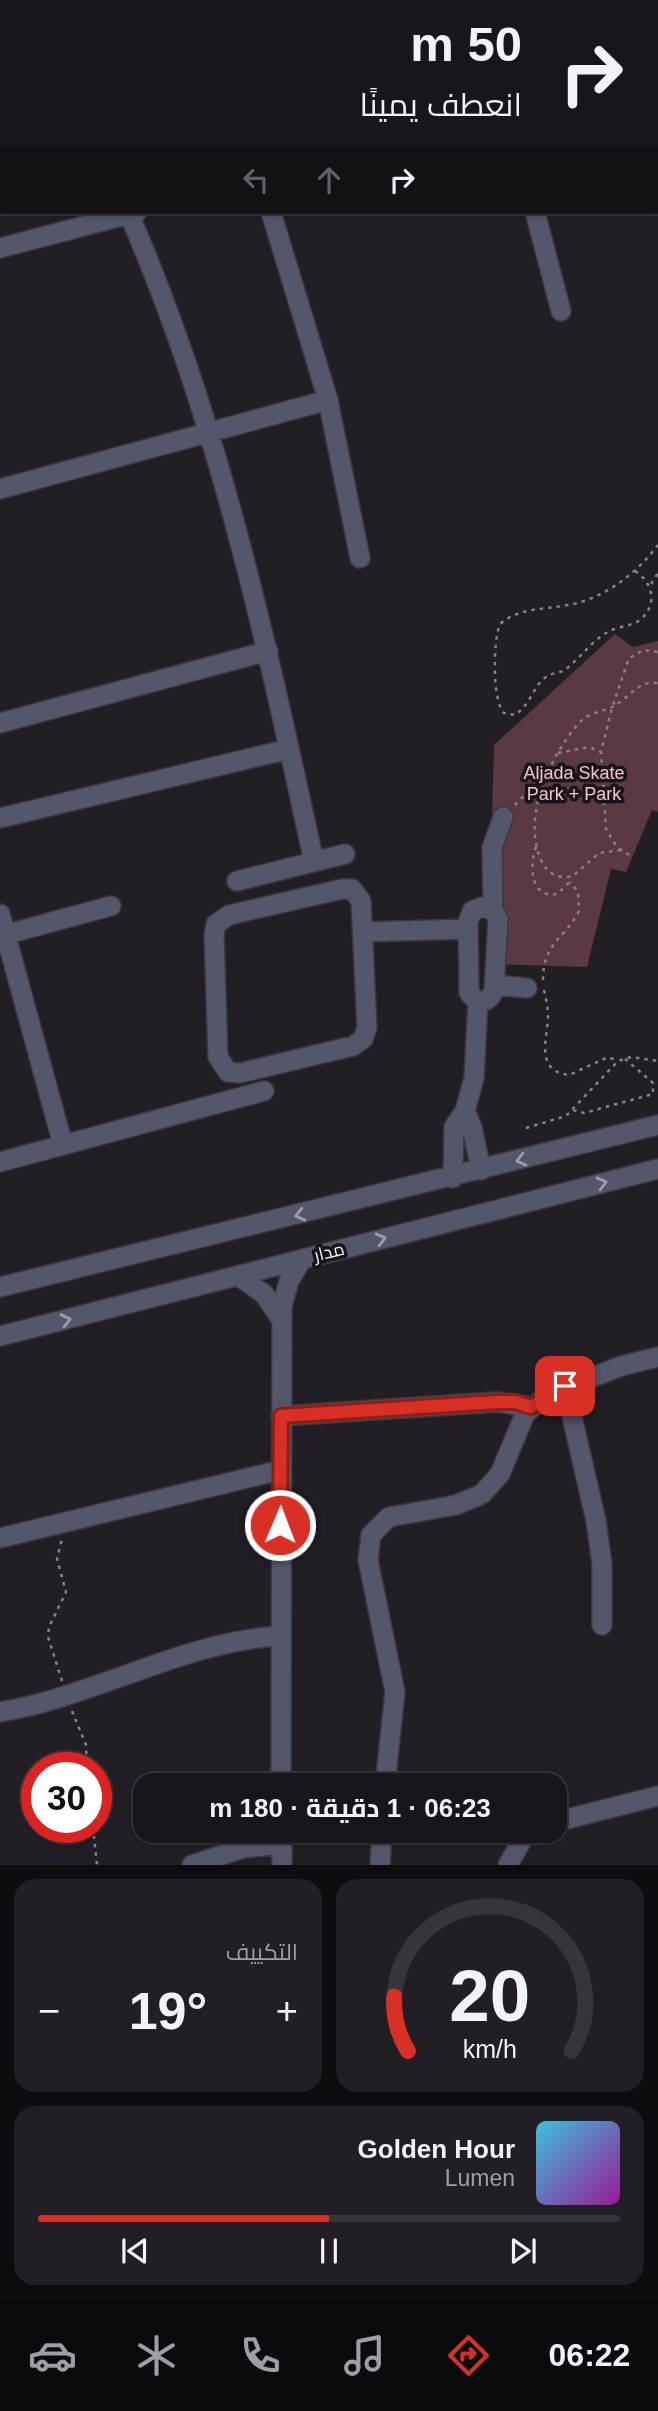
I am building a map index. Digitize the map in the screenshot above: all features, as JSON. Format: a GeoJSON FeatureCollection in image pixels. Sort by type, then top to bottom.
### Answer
{"type":"FeatureCollection","features":[{"type":"Feature","properties":{"kind":"street"},"geometry":{"type":"LineString","coordinates":[[0,248],[124,214]]}},
{"type":"Feature","properties":{"kind":"street"},"geometry":{"type":"LineString","coordinates":[[132,214],[209,432],[268,651],[314,862]]}},
{"type":"Feature","properties":{"kind":"street"},"geometry":{"type":"LineString","coordinates":[[272,214],[328,400],[360,558]]}},
{"type":"Feature","properties":{"kind":"street"},"geometry":{"type":"LineString","coordinates":[[535,214],[561,311]]}},
{"type":"Feature","properties":{"kind":"street"},"geometry":{"type":"LineString","coordinates":[[0,489],[328,400]]}},
{"type":"Feature","properties":{"kind":"street"},"geometry":{"type":"LineString","coordinates":[[0,723],[268,651]]}},
{"type":"Feature","properties":{"kind":"street"},"geometry":{"type":"LineString","coordinates":[[0,818],[289,749]]}},
{"type":"Feature","properties":{"kind":"street"},"geometry":{"type":"LineString","coordinates":[[478,1001],[490,998],[495,985],[498,925],[493,910],[492,848],[503,817]]}},
{"type":"Feature","properties":{"kind":"street"},"geometry":{"type":"LineString","coordinates":[[237,881],[345,854]]}},
{"type":"Feature","properties":{"kind":"street"},"geometry":{"type":"LineString","coordinates":[[347,888],[360,897],[363,932],[367,1028],[363,1039],[353,1046],[240,1073],[223,1068],[218,1057],[214,935],[220,920],[229,915],[347,888]]}},
{"type":"Feature","properties":{"kind":"street"},"geometry":{"type":"LineString","coordinates":[[3,935],[111,906]]}},
{"type":"Feature","properties":{"kind":"street"},"geometry":{"type":"LineString","coordinates":[[453,1178],[454,1127],[465,1111],[474,1078],[478,1001],[469,992],[468,929],[472,911],[482,906],[493,910]]}},
{"type":"Feature","properties":{"kind":"street"},"geometry":{"type":"LineString","coordinates":[[0,914],[3,935],[64,1145]]}},
{"type":"Feature","properties":{"kind":"street"},"geometry":{"type":"LineString","coordinates":[[363,932],[468,929]]}},
{"type":"Feature","properties":{"kind":"street"},"geometry":{"type":"LineString","coordinates":[[495,985],[527,988]]}},
{"type":"Feature","properties":{"kind":"street"},"geometry":{"type":"LineString","coordinates":[[0,1162],[264,1091]]}},
{"type":"Feature","properties":{"kind":"street"},"geometry":{"type":"LineString","coordinates":[[465,1111],[472,1127],[481,1170]]}},
{"type":"Feature","properties":{"kind":"street"},"geometry":{"type":"LineString","coordinates":[[0,1287],[453,1178],[658,1125]]}},
{"type":"Feature","properties":{"kind":"street","name":"مدار"},"geometry":{"type":"LineString","coordinates":[[0,1336],[658,1169]]}},
{"type":"Feature","properties":{"kind":"street"},"geometry":{"type":"LineString","coordinates":[[281,1773],[281,1319],[284,1293],[302,1259]]}},
{"type":"Feature","properties":{"kind":"street"},"geometry":{"type":"LineString","coordinates":[[240,1277],[264,1294],[281,1319]]}},
{"type":"Feature","properties":{"kind":"street"},"geometry":{"type":"LineString","coordinates":[[386,1773],[395,1692],[368,1560],[371,1535],[390,1517],[456,1505],[482,1494],[500,1474],[516,1430],[531,1407],[565,1386],[621,1366],[658,1357]]}},
{"type":"Feature","properties":{"kind":"street"},"geometry":{"type":"LineString","coordinates":[[565,1386],[596,1521],[601,1564],[602,1625]]}},
{"type":"Feature","properties":{"kind":"street"},"geometry":{"type":"LineString","coordinates":[[281,1416],[497,1402],[515,1402],[531,1407]]}},
{"type":"Feature","properties":{"kind":"street"},"geometry":{"type":"LineString","coordinates":[[0,1538],[59,1521],[281,1470]]}},
{"type":"Feature","properties":{"kind":"street"},"geometry":{"type":"LineString","coordinates":[[0,1712],[67,1697],[218,1643],[279,1636]]}},
{"type":"Feature","properties":{"kind":"street"},"geometry":{"type":"LineString","coordinates":[[567,1819],[658,1796]]}},
{"type":"Feature","properties":{"kind":"street"},"geometry":{"type":"LineString","coordinates":[[192,1865],[261,1843]]}},
{"type":"Feature","properties":{"kind":"street"},"geometry":{"type":"LineString","coordinates":[[282,1843],[282,1865]]}},
{"type":"Feature","properties":{"kind":"street"},"geometry":{"type":"LineString","coordinates":[[380,1865],[381,1843]]}},
{"type":"Feature","properties":{"kind":"street"},"geometry":{"type":"LineString","coordinates":[[508,1865],[520,1843]]}},
{"type":"Feature","properties":{"kind":"path"},"geometry":{"type":"LineString","coordinates":[[635,571],[651,584],[654,593],[652,606],[644,617],[606,632],[579,653],[566,669],[546,677],[523,709],[509,715],[500,709],[496,701],[496,642],[500,624],[519,612],[585,601],[635,571],[658,544]]}},
{"type":"Feature","properties":{"kind":"path"},"geometry":{"type":"LineString","coordinates":[[655,549],[658,555]]}},
{"type":"Feature","properties":{"kind":"path"},"geometry":{"type":"LineString","coordinates":[[651,584],[658,573]]}},
{"type":"Feature","properties":{"kind":"path"},"geometry":{"type":"LineString","coordinates":[[654,593],[658,589]]}},
{"type":"Feature","properties":{"kind":"path"},"geometry":{"type":"LineString","coordinates":[[629,855],[621,850],[607,829],[601,752],[629,658],[644,650],[658,652]]}},
{"type":"Feature","properties":{"kind":"path"},"geometry":{"type":"LineString","coordinates":[[621,850],[599,853],[557,894],[547,895],[538,889],[532,872],[536,847],[536,816],[550,768],[558,753],[584,718],[612,708],[637,687],[658,683]]}},
{"type":"Feature","properties":{"kind":"path"},"geometry":{"type":"LineString","coordinates":[[558,753],[589,747],[601,752]]}},
{"type":"Feature","properties":{"kind":"path"},"geometry":{"type":"LineString","coordinates":[[503,817],[550,768]]}},
{"type":"Feature","properties":{"kind":"path"},"geometry":{"type":"LineString","coordinates":[[536,847],[547,871],[560,877],[573,876]]}},
{"type":"Feature","properties":{"kind":"path"},"geometry":{"type":"LineString","coordinates":[[570,882],[578,892],[579,911],[556,937],[544,962],[548,1018],[544,1055],[555,1071],[569,1075],[608,1057],[618,1061]]}},
{"type":"Feature","properties":{"kind":"path"},"geometry":{"type":"LineString","coordinates":[[573,1110],[583,1113],[653,1094],[653,1083],[624,1058]]}},
{"type":"Feature","properties":{"kind":"path"},"geometry":{"type":"LineString","coordinates":[[526,1128],[556,1121],[573,1110],[618,1061],[624,1058],[658,1061]]}},
{"type":"Feature","properties":{"kind":"path"},"geometry":{"type":"LineString","coordinates":[[59,1521],[62,1545],[57,1559],[66,1592],[49,1627],[48,1637],[86,1752]]}},
{"type":"Feature","properties":{"kind":"path"},"geometry":{"type":"LineString","coordinates":[[95,1843],[97,1865]]}},
{"type":"Feature","properties":{"kind":"green space","name":"Aljada Skate Park + Park"},"geometry":{"type":"Polygon","coordinates":[[[615,634],[633,647],[658,641],[658,812],[652,810],[626,872],[611,869],[587,967],[488,964],[494,745],[615,634]]]}},
{"type":"Feature","properties":{"kind":"route"},"geometry":{"type":"LineString","coordinates":[[280,1525],[281,1416],[497,1402],[515,1402],[531,1407],[565,1386]]}}]}
